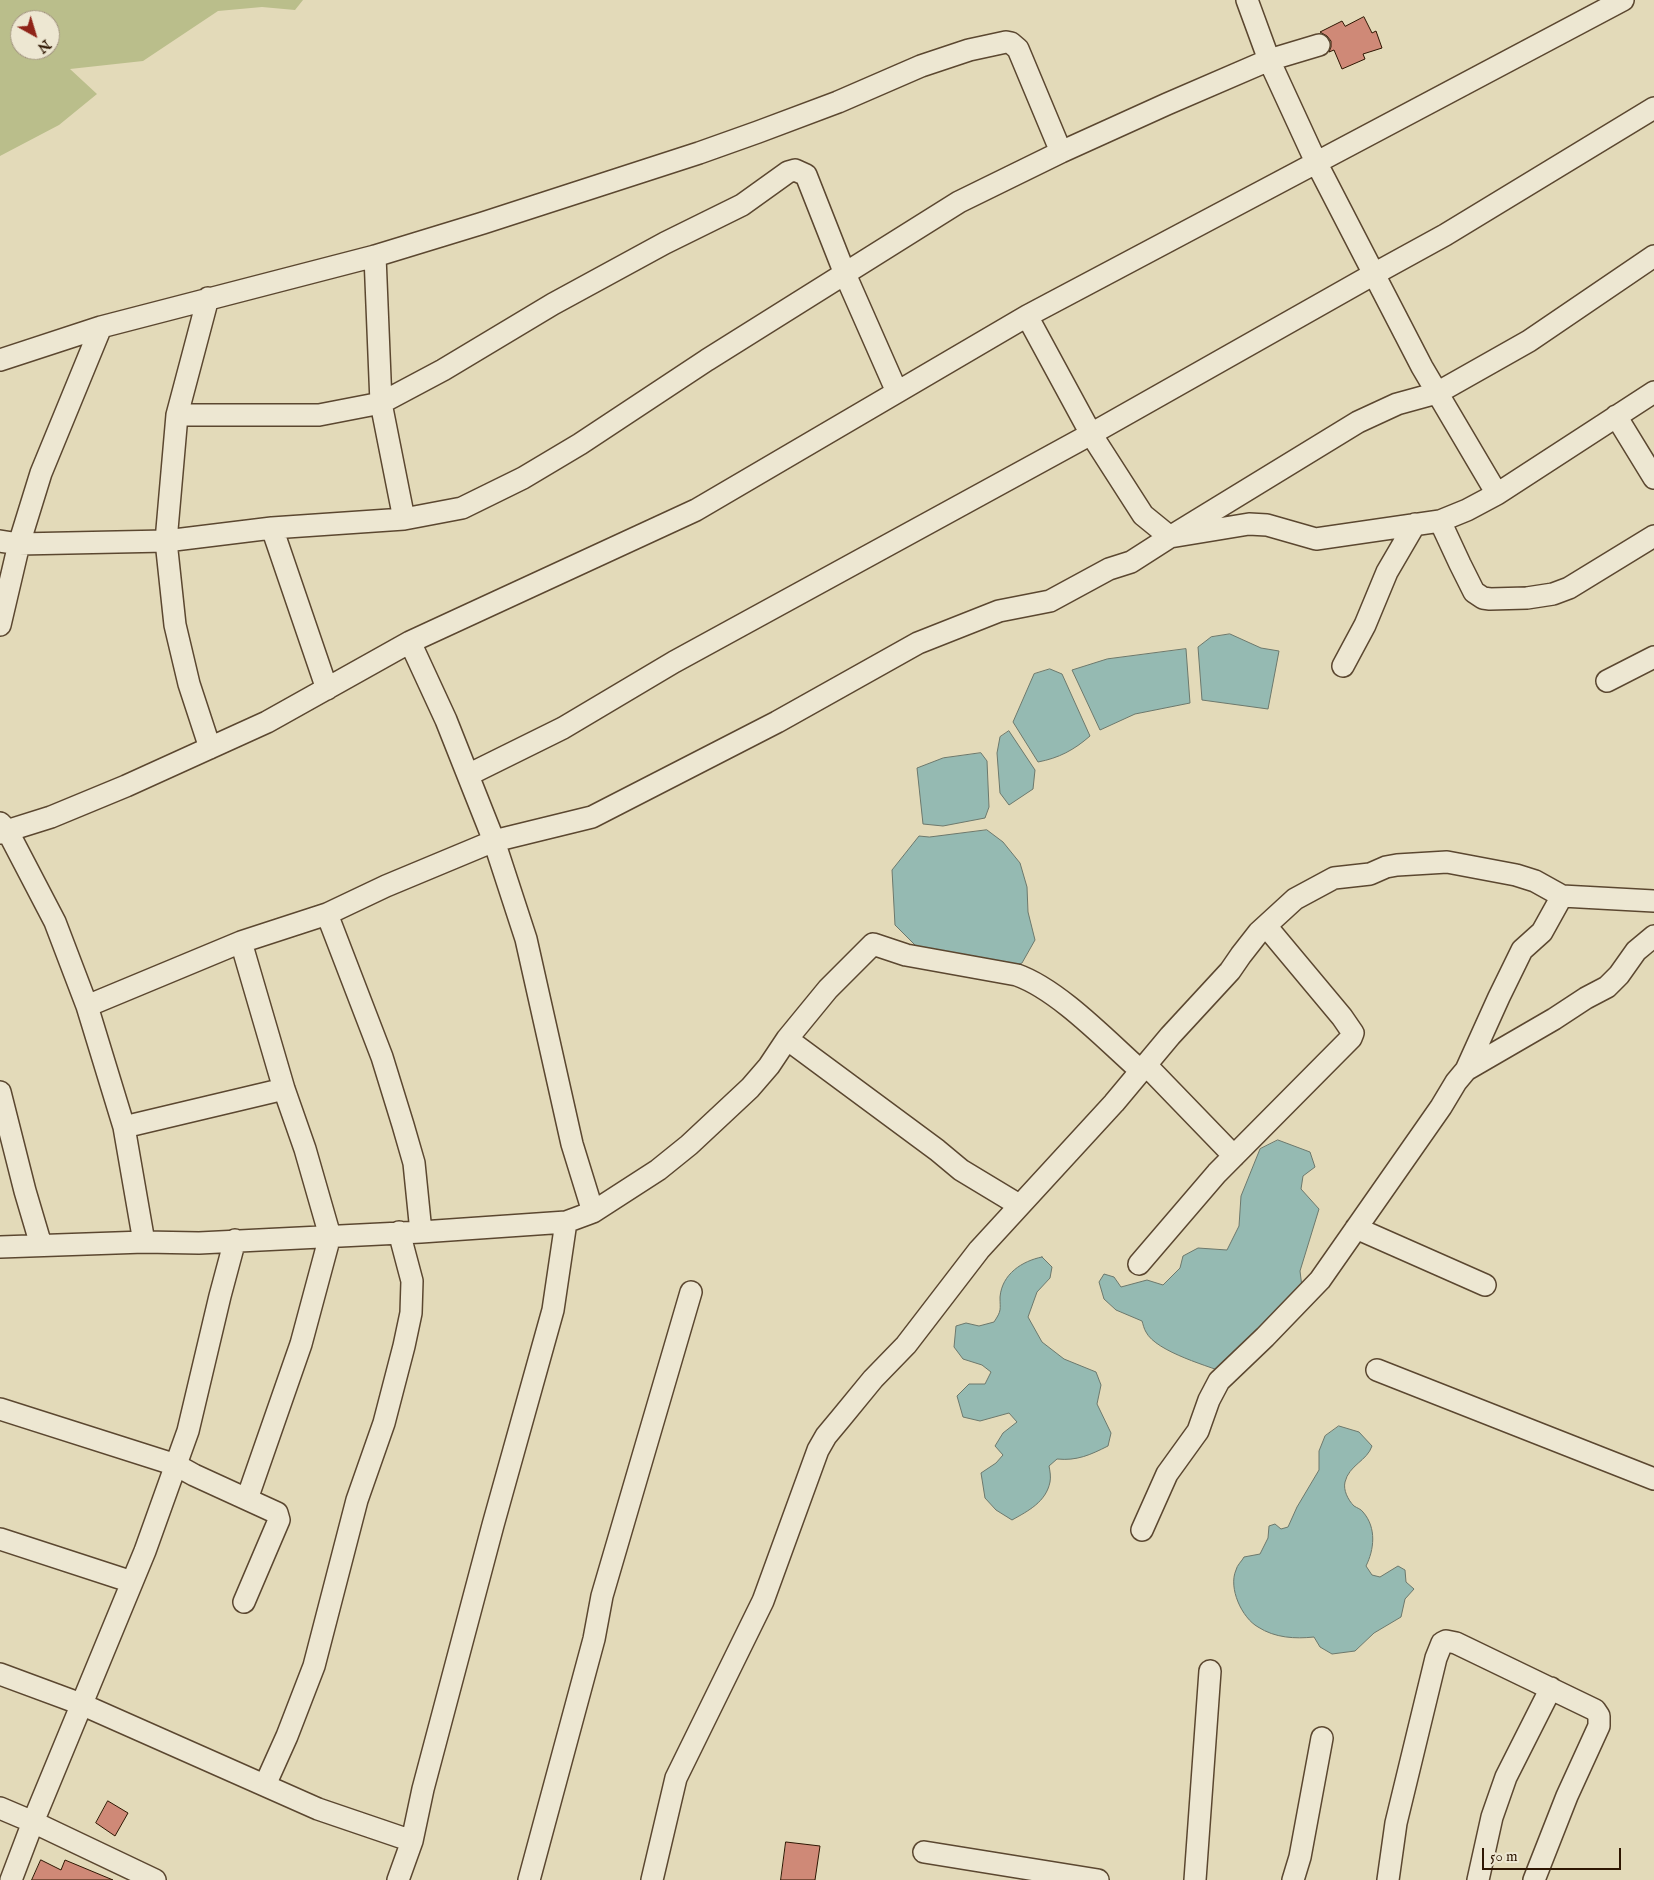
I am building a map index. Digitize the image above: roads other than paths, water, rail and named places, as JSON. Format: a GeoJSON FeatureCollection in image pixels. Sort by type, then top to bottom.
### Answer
{"type":"FeatureCollection","features":[{"type":"Feature","properties":{"kind":"street"},"geometry":{"type":"LineString","coordinates":[[1247,0],[1269,60],[1316,162],[1437,393],[1497,494]]}},
{"type":"Feature","properties":{"kind":"street"},"geometry":{"type":"LineString","coordinates":[[144,1242],[124,1127],[87,1006],[55,922],[2,829],[51,817],[267,722],[410,642],[696,510],[1028,316],[1623,0]]}},
{"type":"Feature","properties":{"kind":"street"},"geometry":{"type":"LineString","coordinates":[[0,360],[101,327],[376,256],[699,153],[838,102],[921,66],[969,50],[1006,42],[1011,43],[1018,49],[1061,152]]}},
{"type":"Feature","properties":{"kind":"street"},"geometry":{"type":"LineString","coordinates":[[9,542],[166,541],[272,528],[404,519],[462,508],[522,478],[580,444],[707,360],[960,202],[1061,152],[1269,60],[1319,45]]}},
{"type":"Feature","properties":{"kind":"street"},"geometry":{"type":"LineString","coordinates":[[468,775],[563,728],[674,662],[1091,434],[1446,235],[1654,108]]}},
{"type":"Feature","properties":{"kind":"street"},"geometry":{"type":"LineString","coordinates":[[177,415],[319,415],[381,403],[443,370],[554,304],[648,252],[742,205],[788,172],[796,170],[806,175],[845,274],[897,392]]}},
{"type":"Feature","properties":{"kind":"street"},"geometry":{"type":"LineString","coordinates":[[376,256],[381,403],[404,519]]}},
{"type":"Feature","properties":{"kind":"street"},"geometry":{"type":"LineString","coordinates":[[87,1006],[241,942],[327,914],[386,886],[494,841],[592,817],[777,722],[918,643],[999,611],[1050,601],[1110,569],[1131,562],[1358,422],[1397,404],[1437,393],[1529,342],[1654,256]]}},
{"type":"Feature","properties":{"kind":"street"},"geometry":{"type":"LineString","coordinates":[[208,298],[177,415],[166,541],[175,625],[189,684],[210,748]]}},
{"type":"Feature","properties":{"kind":"street"},"geometry":{"type":"LineString","coordinates":[[1028,316],[1091,434],[1143,515],[1170,537],[1249,524],[1267,525],[1316,538],[1440,521],[1468,510],[1497,494],[1654,392]]}},
{"type":"Feature","properties":{"kind":"street"},"geometry":{"type":"LineString","coordinates":[[0,625],[9,542],[41,473],[101,327]]}},
{"type":"Feature","properties":{"kind":"street"},"geometry":{"type":"LineString","coordinates":[[1616,416],[1654,478]]}},
{"type":"Feature","properties":{"kind":"street"},"geometry":{"type":"LineString","coordinates":[[1440,521],[1474,592],[1483,598],[1490,599],[1527,598],[1553,594],[1569,588],[1654,536]]}},
{"type":"Feature","properties":{"kind":"street"},"geometry":{"type":"LineString","coordinates":[[1343,666],[1365,625],[1387,572],[1415,524]]}},
{"type":"Feature","properties":{"kind":"street"},"geometry":{"type":"LineString","coordinates":[[272,528],[328,689]]}},
{"type":"Feature","properties":{"kind":"street"},"geometry":{"type":"LineString","coordinates":[[410,642],[446,720],[494,841],[526,939],[572,1144],[593,1212]]}},
{"type":"Feature","properties":{"kind":"street"},"geometry":{"type":"LineString","coordinates":[[1607,681],[1654,657]]}},
{"type":"Feature","properties":{"kind":"street"},"geometry":{"type":"LineString","coordinates":[[652,1880],[676,1778],[763,1602],[818,1450],[826,1436],[906,1345],[979,1250],[1230,971],[1266,926],[1295,899],[1330,880],[1344,876],[1370,874],[1386,867],[1397,865],[1447,862],[1516,875],[1535,881],[1562,896],[1654,901]]}},
{"type":"Feature","properties":{"kind":"street"},"geometry":{"type":"LineString","coordinates":[[1142,1530],[1167,1474],[1198,1431],[1208,1400],[1219,1381],[1320,1280],[1466,1070],[1522,950],[1542,932],[1562,896]]}},
{"type":"Feature","properties":{"kind":"street"},"geometry":{"type":"LineString","coordinates":[[327,914],[382,1057],[410,1148],[418,1188],[421,1232]]}},
{"type":"Feature","properties":{"kind":"street"},"geometry":{"type":"LineString","coordinates":[[1139,1264],[1217,1173],[1351,1038],[1353,1033],[1342,1017],[1266,926]]}},
{"type":"Feature","properties":{"kind":"street"},"geometry":{"type":"LineString","coordinates":[[1466,1070],[1606,987],[1618,975],[1636,951],[1654,936]]}},
{"type":"Feature","properties":{"kind":"street"},"geometry":{"type":"LineString","coordinates":[[241,942],[330,1236],[301,1344],[247,1499]]}},
{"type":"Feature","properties":{"kind":"street"},"geometry":{"type":"LineString","coordinates":[[0,1247],[75,1246],[144,1242],[199,1243],[421,1232],[566,1222],[593,1212],[658,1170],[689,1145],[750,1088],[769,1066],[787,1039],[845,970],[873,944],[906,955],[1017,975],[1032,980],[1080,1016],[1143,1068],[1234,1156]]}},
{"type":"Feature","properties":{"kind":"street"},"geometry":{"type":"LineString","coordinates":[[787,1039],[937,1150],[961,1170],[1019,1205]]}},
{"type":"Feature","properties":{"kind":"street"},"geometry":{"type":"LineString","coordinates":[[124,1127],[284,1089]]}},
{"type":"Feature","properties":{"kind":"street"},"geometry":{"type":"LineString","coordinates":[[0,1092],[41,1245]]}},
{"type":"Feature","properties":{"kind":"street"},"geometry":{"type":"LineString","coordinates":[[398,1880],[412,1841],[425,1779],[490,1534],[553,1310],[566,1222]]}},
{"type":"Feature","properties":{"kind":"street"},"geometry":{"type":"LineString","coordinates":[[1356,1228],[1485,1285]]}},
{"type":"Feature","properties":{"kind":"street"},"geometry":{"type":"LineString","coordinates":[[265,1785],[287,1736],[314,1666],[356,1500],[384,1423],[404,1346],[411,1313],[412,1281],[399,1232]]}},
{"type":"Feature","properties":{"kind":"street"},"geometry":{"type":"LineString","coordinates":[[12,1880],[80,1704],[132,1582],[188,1431],[235,1240]]}},
{"type":"Feature","properties":{"kind":"street"},"geometry":{"type":"LineString","coordinates":[[529,1880],[591,1647],[602,1596],[691,1292]]}},
{"type":"Feature","properties":{"kind":"street"},"geometry":{"type":"LineString","coordinates":[[1377,1370],[1654,1479]]}},
{"type":"Feature","properties":{"kind":"street"},"geometry":{"type":"LineString","coordinates":[[0,1409],[176,1465],[194,1476],[270,1509],[279,1516],[279,1520],[244,1602]]}},
{"type":"Feature","properties":{"kind":"street"},"geometry":{"type":"LineString","coordinates":[[0,1539],[132,1582]]}},
{"type":"Feature","properties":{"kind":"street"},"geometry":{"type":"LineString","coordinates":[[1388,1880],[1396,1823],[1436,1658],[1442,1643],[1446,1641],[1456,1643],[1596,1710],[1599,1716],[1599,1726],[1567,1796],[1534,1880]]}},
{"type":"Feature","properties":{"kind":"street"},"geometry":{"type":"LineString","coordinates":[[1194,1880],[1210,1671]]}},
{"type":"Feature","properties":{"kind":"street"},"geometry":{"type":"LineString","coordinates":[[0,1674],[80,1704],[318,1809],[412,1841]]}},
{"type":"Feature","properties":{"kind":"street"},"geometry":{"type":"LineString","coordinates":[[1478,1880],[1490,1826],[1506,1777],[1551,1688]]}},
{"type":"Feature","properties":{"kind":"street"},"geometry":{"type":"LineString","coordinates":[[1293,1880],[1300,1857],[1322,1738]]}},
{"type":"Feature","properties":{"kind":"street"},"geometry":{"type":"LineString","coordinates":[[0,1808],[155,1880]]}},
{"type":"Feature","properties":{"kind":"street"},"geometry":{"type":"LineString","coordinates":[[924,1852],[1098,1880]]}},
{"type":"Feature","properties":{"kind":"water"},"geometry":{"type":"Polygon","coordinates":[[[1230,634],[1261,648],[1279,651],[1268,709],[1202,700],[1198,647],[1211,637],[1230,634]]]}},
{"type":"Feature","properties":{"kind":"water"},"geometry":{"type":"Polygon","coordinates":[[[1186,649],[1190,703],[1135,714],[1100,730],[1072,670],[1107,659],[1186,649]]]}},
{"type":"Feature","properties":{"kind":"water"},"geometry":{"type":"Polygon","coordinates":[[[1050,669],[1062,674],[1090,736],[1066,753],[1038,762],[1013,722],[1034,674],[1050,669]]]}},
{"type":"Feature","properties":{"kind":"water"},"geometry":{"type":"Polygon","coordinates":[[[1009,731],[1035,770],[1033,789],[1009,805],[1000,793],[997,753],[1000,737],[1009,731]]]}},
{"type":"Feature","properties":{"kind":"water"},"geometry":{"type":"Polygon","coordinates":[[[981,753],[987,761],[989,807],[985,818],[943,826],[923,824],[917,768],[943,758],[981,753]]]}},
{"type":"Feature","properties":{"kind":"water"},"geometry":{"type":"Polygon","coordinates":[[[987,830],[1003,842],[1020,863],[1027,887],[1028,912],[1035,940],[1022,963],[1000,972],[918,948],[895,925],[892,870],[919,836],[929,837],[987,830]]]}},
{"type":"Feature","properties":{"kind":"water"},"geometry":{"type":"Polygon","coordinates":[[[1278,1140],[1310,1152],[1315,1167],[1303,1176],[1301,1189],[1319,1209],[1300,1271],[1303,1295],[1232,1375],[1185,1358],[1161,1346],[1146,1332],[1142,1321],[1116,1310],[1104,1299],[1099,1282],[1104,1274],[1114,1277],[1121,1287],[1147,1280],[1163,1285],[1180,1268],[1183,1256],[1198,1248],[1227,1250],[1239,1226],[1241,1196],[1260,1149],[1278,1140]]]}},
{"type":"Feature","properties":{"kind":"water"},"geometry":{"type":"Polygon","coordinates":[[[1042,1257],[1052,1267],[1050,1278],[1037,1292],[1028,1317],[1042,1342],[1064,1359],[1096,1372],[1101,1385],[1097,1404],[1111,1433],[1108,1446],[1083,1457],[1057,1459],[1049,1466],[1050,1482],[1045,1495],[1036,1505],[1012,1520],[996,1510],[985,1498],[981,1473],[996,1463],[1003,1455],[995,1446],[1003,1433],[1017,1422],[1009,1413],[980,1421],[963,1417],[957,1396],[969,1384],[985,1384],[991,1372],[982,1365],[963,1359],[954,1347],[956,1326],[966,1323],[979,1326],[994,1322],[1000,1310],[1002,1289],[1009,1275],[1020,1265],[1042,1257]]]}},
{"type":"Feature","properties":{"kind":"water"},"geometry":{"type":"Polygon","coordinates":[[[1339,1426],[1359,1432],[1372,1446],[1366,1456],[1350,1471],[1345,1482],[1345,1492],[1354,1506],[1362,1511],[1367,1518],[1372,1532],[1371,1553],[1366,1566],[1372,1575],[1380,1577],[1398,1566],[1405,1570],[1406,1582],[1414,1589],[1405,1599],[1401,1617],[1374,1633],[1355,1651],[1332,1654],[1320,1647],[1314,1637],[1292,1638],[1278,1636],[1252,1623],[1238,1602],[1235,1594],[1234,1577],[1237,1566],[1244,1557],[1260,1554],[1268,1538],[1269,1526],[1275,1524],[1281,1529],[1288,1527],[1297,1507],[1319,1470],[1319,1451],[1325,1436],[1339,1426]]]}}]}
